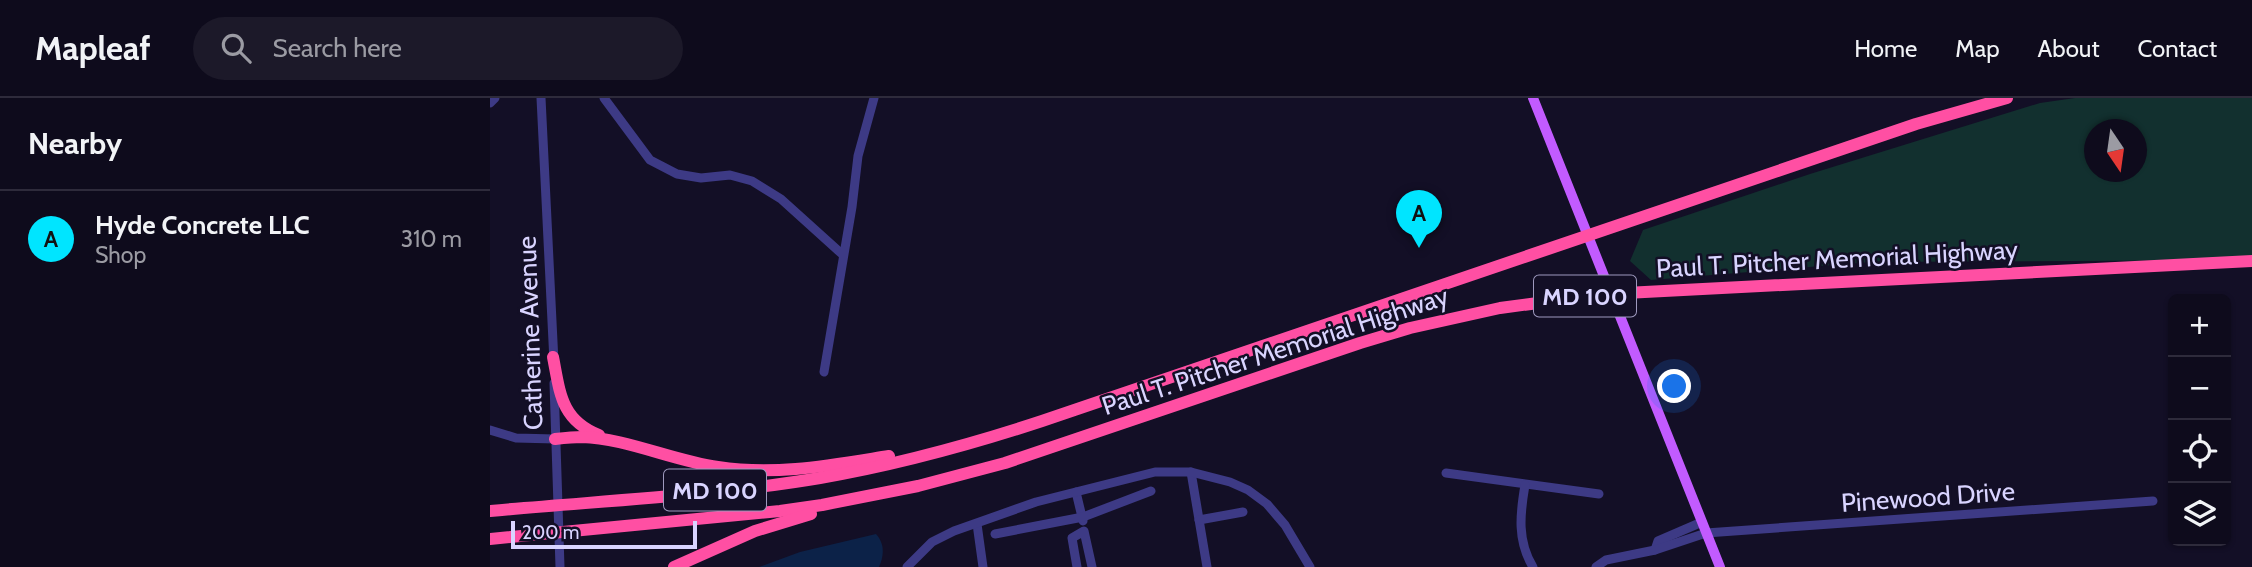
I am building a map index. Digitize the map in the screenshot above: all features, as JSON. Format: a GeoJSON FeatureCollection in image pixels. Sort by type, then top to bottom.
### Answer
{"type":"FeatureCollection","features":[{"type":"Feature","properties":{"kind":"highway","name":"Paul T. Pitcher Memorial Highway"},"geometry":{"type":"LineString","coordinates":[[490,510],[776,484],[861,470],[938,453],[1068,412],[1916,124],[2007,98]]}},
{"type":"Feature","properties":{"kind":"highway","name":"Paul T. Pitcher Memorial Highway"},"geometry":{"type":"LineString","coordinates":[[490,539],[780,511],[918,486],[1049,449],[1360,343],[1500,307],[1618,293],[2252,261]]}},
{"type":"Feature","properties":{"kind":"highway"},"geometry":{"type":"LineString","coordinates":[[553,357],[560,395],[572,418],[589,431],[626,446]]}},
{"type":"Feature","properties":{"kind":"highway"},"geometry":{"type":"LineString","coordinates":[[555,439],[583,437],[716,467],[766,471],[809,468],[912,453],[938,453]]}},
{"type":"Feature","properties":{"kind":"highway"},"geometry":{"type":"LineString","coordinates":[[674,567],[779,522],[868,502],[918,486]]}},
{"type":"Feature","properties":{"kind":"main road"},"geometry":{"type":"LineString","coordinates":[[1533,98],[1720,567]]}},
{"type":"Feature","properties":{"kind":"street"},"geometry":{"type":"LineString","coordinates":[[490,103],[495,98]]}},
{"type":"Feature","properties":{"kind":"street","name":"Catherine Avenue"},"geometry":{"type":"LineString","coordinates":[[541,98],[559,567]]}},
{"type":"Feature","properties":{"kind":"street"},"geometry":{"type":"LineString","coordinates":[[604,98],[650,160],[677,174],[701,178],[730,175],[752,181],[781,199],[842,254]]}},
{"type":"Feature","properties":{"kind":"street"},"geometry":{"type":"LineString","coordinates":[[824,372],[858,156],[874,98]]}},
{"type":"Feature","properties":{"kind":"street"},"geometry":{"type":"LineString","coordinates":[[490,430],[516,438],[555,439]]}},
{"type":"Feature","properties":{"kind":"street"},"geometry":{"type":"LineString","coordinates":[[908,567],[932,542],[954,531],[1036,502],[1155,472],[1191,472],[1230,482],[1248,490],[1267,504],[1284,525],[1310,567]]}},
{"type":"Feature","properties":{"kind":"street"},"geometry":{"type":"LineString","coordinates":[[1191,472],[1207,567]]}},
{"type":"Feature","properties":{"kind":"street"},"geometry":{"type":"LineString","coordinates":[[1446,473],[1598,494]]}},
{"type":"Feature","properties":{"kind":"street"},"geometry":{"type":"LineString","coordinates":[[1525,485],[1520,516],[1521,537],[1528,559],[1534,567]]}},
{"type":"Feature","properties":{"kind":"street"},"geometry":{"type":"LineString","coordinates":[[995,534],[1083,517],[1151,491]]}},
{"type":"Feature","properties":{"kind":"street"},"geometry":{"type":"LineString","coordinates":[[1076,492],[1092,567]]}},
{"type":"Feature","properties":{"kind":"street","name":"Pinewood Drive"},"geometry":{"type":"LineString","coordinates":[[1596,567],[1606,560],[1655,550],[1704,528],[2153,500]]}},
{"type":"Feature","properties":{"kind":"street"},"geometry":{"type":"LineString","coordinates":[[1199,520],[1243,512]]}},
{"type":"Feature","properties":{"kind":"street"},"geometry":{"type":"LineString","coordinates":[[977,524],[983,567]]}},
{"type":"Feature","properties":{"kind":"street"},"geometry":{"type":"LineString","coordinates":[[1077,567],[1072,538],[1084,531]]}},
{"type":"Feature","properties":{"kind":"green space"},"geometry":{"type":"Polygon","coordinates":[[[2075,98],[2252,98],[2252,260],[1871,262],[1651,280],[1630,261],[1643,230],[1810,174],[2040,103],[2075,98]]]}},
{"type":"Feature","properties":{"kind":"water"},"geometry":{"type":"Polygon","coordinates":[[[876,534],[883,550],[879,567],[759,567],[800,552],[876,534]]]}},
{"type":"Feature","properties":{"kind":"place","name":"Hyde Concrete LLC"},"geometry":{"type":"Point","coordinates":[1419,248]}}]}
